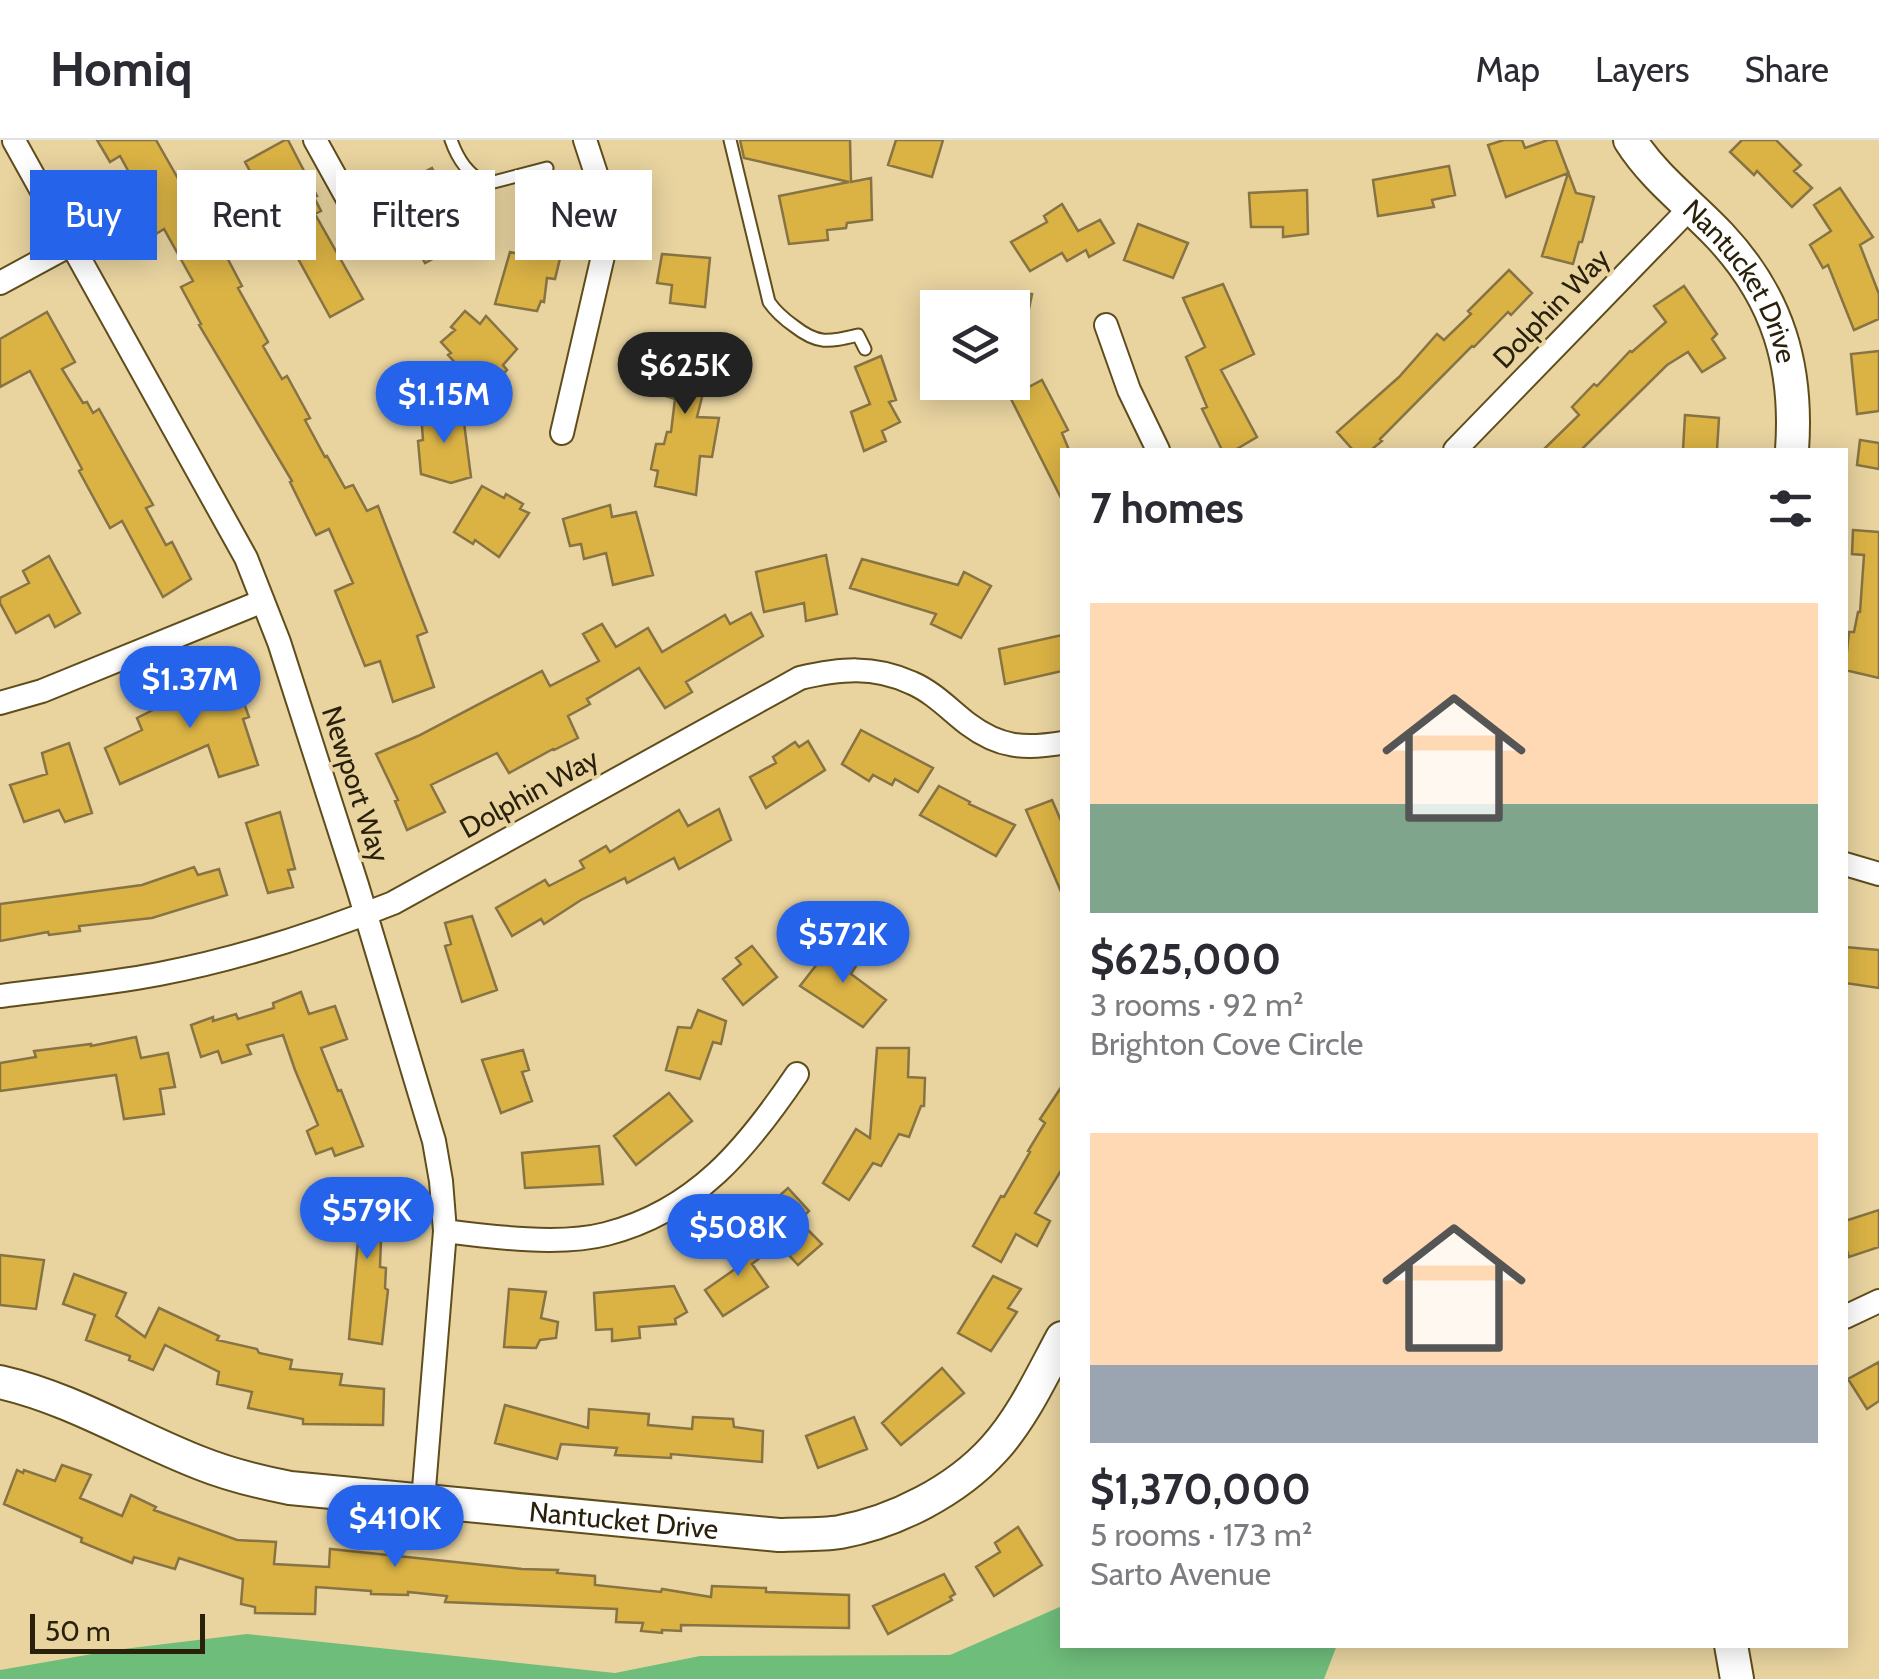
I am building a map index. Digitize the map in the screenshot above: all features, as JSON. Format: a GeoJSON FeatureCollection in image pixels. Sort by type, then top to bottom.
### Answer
{"type":"FeatureCollection","features":[{"type":"Feature","properties":{"kind":"street"},"geometry":{"type":"LineString","coordinates":[[315,140],[336,178]]}},
{"type":"Feature","properties":{"kind":"street"},"geometry":{"type":"LineString","coordinates":[[562,433],[609,230],[607,207],[585,140]]}},
{"type":"Feature","properties":{"kind":"street","name":"Nantucket Drive"},"geometry":{"type":"LineString","coordinates":[[1630,140],[1654,172],[1749,270],[1772,312],[1787,355],[1793,408],[1792,448]]}},
{"type":"Feature","properties":{"kind":"street","name":"Newport Way"},"geometry":{"type":"LineString","coordinates":[[14,141],[30,170]]}},
{"type":"Feature","properties":{"kind":"street","name":"Dolphin Way"},"geometry":{"type":"LineString","coordinates":[[1457,448],[1690,208]]}},
{"type":"Feature","properties":{"kind":"street"},"geometry":{"type":"LineString","coordinates":[[0,284],[43,260]]}},
{"type":"Feature","properties":{"kind":"street","name":"Newport Way"},"geometry":{"type":"LineString","coordinates":[[81,260],[246,558],[279,642],[434,1141],[445,1231],[423,1501]]}},
{"type":"Feature","properties":{"kind":"street"},"geometry":{"type":"LineString","coordinates":[[1106,324],[1157,448]]}},
{"type":"Feature","properties":{"kind":"street"},"geometry":{"type":"LineString","coordinates":[[0,703],[42,691],[263,601]]}},
{"type":"Feature","properties":{"kind":"street","name":"Dolphin Way"},"geometry":{"type":"LineString","coordinates":[[0,996],[209,964],[393,903],[800,678],[839,669],[879,672],[914,683],[971,727],[1000,743],[1033,748],[1060,743]]}},
{"type":"Feature","properties":{"kind":"street"},"geometry":{"type":"LineString","coordinates":[[1848,865],[1879,874]]}},
{"type":"Feature","properties":{"kind":"street"},"geometry":{"type":"LineString","coordinates":[[445,1231],[548,1240],[604,1235],[658,1216],[706,1185],[766,1119],[797,1074]]}},
{"type":"Feature","properties":{"kind":"street"},"geometry":{"type":"LineString","coordinates":[[1848,1316],[1879,1301]]}},
{"type":"Feature","properties":{"kind":"street","name":"Nantucket Drive"},"geometry":{"type":"LineString","coordinates":[[0,1382],[32,1389],[94,1414],[198,1462],[243,1478],[290,1488],[779,1534],[838,1532],[895,1517],[922,1503],[948,1488],[994,1450],[1029,1400],[1060,1342]]}},
{"type":"Feature","properties":{"kind":"street"},"geometry":{"type":"LineString","coordinates":[[1732,1648],[1737,1679]]}},
{"type":"Feature","properties":{"kind":"lane"},"geometry":{"type":"LineString","coordinates":[[451,140],[458,159],[486,184],[548,168]]}},
{"type":"Feature","properties":{"kind":"lane"},"geometry":{"type":"LineString","coordinates":[[730,140],[769,302],[811,340],[833,341],[858,335],[866,349]]}},
{"type":"Feature","properties":{"kind":"green space"},"geometry":{"type":"Polygon","coordinates":[[[1060,1607],[1060,1648],[1336,1648],[1324,1679],[0,1679],[0,1670],[115,1650],[247,1634],[615,1673],[700,1656],[950,1655],[1060,1607]]]}},
{"type":"Feature","properties":{"kind":"building"},"geometry":{"type":"Polygon","coordinates":[[[97,140],[156,140],[177,177],[177,252],[164,229],[157,233],[157,170],[128,170],[120,156],[110,162],[97,140]]]}},
{"type":"Feature","properties":{"kind":"building"},"geometry":{"type":"Polygon","coordinates":[[[288,140],[304,170],[249,170],[245,162],[288,140]]]}},
{"type":"Feature","properties":{"kind":"building"},"geometry":{"type":"Polygon","coordinates":[[[740,140],[850,140],[851,182],[871,178],[872,220],[827,230],[828,240],[789,244],[779,196],[849,182],[744,158],[740,140]]]}},
{"type":"Feature","properties":{"kind":"building"},"geometry":{"type":"Polygon","coordinates":[[[896,140],[943,140],[932,177],[888,165],[896,140]]]}},
{"type":"Feature","properties":{"kind":"building"},"geometry":{"type":"Polygon","coordinates":[[[1522,140],[1525,148],[1556,140],[1576,193],[1594,197],[1573,264],[1542,256],[1568,173],[1506,197],[1488,145],[1522,140]]]}},
{"type":"Feature","properties":{"kind":"building"},"geometry":{"type":"Polygon","coordinates":[[[1742,140],[1776,140],[1801,165],[1794,171],[1812,188],[1792,207],[1757,171],[1754,175],[1730,152],[1742,140]]]}},
{"type":"Feature","properties":{"kind":"building"},"geometry":{"type":"Polygon","coordinates":[[[1449,166],[1455,195],[1432,200],[1434,207],[1378,216],[1373,180],[1449,166]]]}},
{"type":"Feature","properties":{"kind":"building"},"geometry":{"type":"Polygon","coordinates":[[[1840,188],[1873,237],[1860,245],[1879,294],[1879,319],[1854,330],[1828,265],[1823,268],[1810,245],[1831,231],[1814,205],[1840,188]]]}},
{"type":"Feature","properties":{"kind":"building"},"geometry":{"type":"Polygon","coordinates":[[[1307,190],[1308,234],[1283,237],[1283,227],[1251,227],[1249,193],[1307,190]]]}},
{"type":"Feature","properties":{"kind":"building"},"geometry":{"type":"Polygon","coordinates":[[[1062,204],[1078,231],[1100,220],[1114,243],[1089,257],[1086,250],[1067,261],[1062,253],[1030,271],[1011,242],[1047,222],[1044,216],[1062,204]]]}},
{"type":"Feature","properties":{"kind":"building"},"geometry":{"type":"Polygon","coordinates":[[[316,216],[336,251],[336,260],[341,260],[363,299],[330,317],[299,260],[316,260],[316,216]]]}},
{"type":"Feature","properties":{"kind":"building"},"geometry":{"type":"Polygon","coordinates":[[[1138,224],[1188,243],[1173,278],[1124,260],[1138,224]]]}},
{"type":"Feature","properties":{"kind":"building"},"geometry":{"type":"Polygon","coordinates":[[[510,252],[515,253],[515,260],[560,260],[555,279],[547,278],[544,302],[537,311],[495,304],[510,252]]]}},
{"type":"Feature","properties":{"kind":"building"},"geometry":{"type":"Polygon","coordinates":[[[662,254],[710,258],[705,307],[670,303],[672,285],[657,283],[662,254]]]}},
{"type":"Feature","properties":{"kind":"building"},"geometry":{"type":"Polygon","coordinates":[[[181,260],[228,260],[242,286],[238,288],[268,342],[263,346],[282,379],[287,376],[325,457],[345,488],[353,485],[367,511],[378,506],[427,632],[417,636],[434,687],[393,702],[380,661],[365,666],[335,591],[353,583],[329,529],[316,535],[292,481],[199,325],[181,287],[193,281],[181,260]]]}},
{"type":"Feature","properties":{"kind":"building"},"geometry":{"type":"Polygon","coordinates":[[[1509,270],[1532,293],[1472,346],[1382,441],[1373,448],[1351,448],[1337,432],[1399,377],[1437,334],[1444,340],[1471,314],[1468,311],[1509,270]]]}},
{"type":"Feature","properties":{"kind":"building"},"geometry":{"type":"Polygon","coordinates":[[[1223,284],[1254,354],[1221,370],[1257,437],[1238,448],[1221,448],[1202,409],[1207,407],[1186,357],[1205,347],[1183,298],[1223,284]]]}},
{"type":"Feature","properties":{"kind":"building"},"geometry":{"type":"Polygon","coordinates":[[[1684,286],[1717,334],[1712,339],[1725,358],[1702,372],[1688,352],[1667,365],[1583,448],[1545,448],[1579,415],[1572,407],[1594,384],[1597,386],[1630,351],[1666,322],[1654,306],[1684,286]]]}},
{"type":"Feature","properties":{"kind":"building"},"geometry":{"type":"Polygon","coordinates":[[[465,311],[480,324],[486,316],[517,349],[503,365],[507,370],[484,394],[441,342],[455,330],[451,327],[465,311]]]}},
{"type":"Feature","properties":{"kind":"building"},"geometry":{"type":"Polygon","coordinates":[[[47,312],[75,362],[62,369],[83,403],[87,402],[93,413],[99,409],[153,505],[146,508],[166,545],[172,542],[191,579],[163,597],[122,521],[110,528],[30,371],[0,387],[0,339],[47,312]]]}},
{"type":"Feature","properties":{"kind":"building"},"geometry":{"type":"Polygon","coordinates":[[[678,338],[715,345],[697,417],[719,418],[712,457],[700,456],[696,495],[655,486],[658,471],[651,469],[656,444],[664,444],[667,432],[671,432],[675,399],[651,391],[678,338]]]}},
{"type":"Feature","properties":{"kind":"building"},"geometry":{"type":"Polygon","coordinates":[[[1879,351],[1879,411],[1857,414],[1851,354],[1879,351]]]}},
{"type":"Feature","properties":{"kind":"building"},"geometry":{"type":"Polygon","coordinates":[[[881,356],[896,400],[889,402],[900,422],[882,431],[886,441],[864,451],[851,412],[870,404],[855,367],[881,356]]]}},
{"type":"Feature","properties":{"kind":"building"},"geometry":{"type":"Polygon","coordinates":[[[1042,380],[1068,430],[1062,433],[1068,448],[1060,448],[1060,496],[1012,400],[1030,400],[1030,386],[1042,380]]]}},
{"type":"Feature","properties":{"kind":"building"},"geometry":{"type":"Polygon","coordinates":[[[462,407],[471,477],[451,483],[421,474],[421,413],[462,407]]]}},
{"type":"Feature","properties":{"kind":"building"},"geometry":{"type":"Polygon","coordinates":[[[1685,415],[1719,418],[1717,448],[1683,448],[1685,415]]]}},
{"type":"Feature","properties":{"kind":"building"},"geometry":{"type":"Polygon","coordinates":[[[1860,440],[1879,443],[1879,469],[1857,465],[1860,440]]]}},
{"type":"Feature","properties":{"kind":"building"},"geometry":{"type":"Polygon","coordinates":[[[482,486],[504,498],[506,494],[523,504],[520,509],[529,513],[499,557],[475,540],[473,544],[454,532],[482,486]]]}},
{"type":"Feature","properties":{"kind":"building"},"geometry":{"type":"Polygon","coordinates":[[[610,505],[612,517],[636,512],[653,575],[613,585],[606,553],[584,559],[581,544],[570,546],[563,519],[610,505]]]}},
{"type":"Feature","properties":{"kind":"building"},"geometry":{"type":"Polygon","coordinates":[[[1853,530],[1879,532],[1879,678],[1848,671],[1849,632],[1854,632],[1860,612],[1864,555],[1852,554],[1853,530]]]}},
{"type":"Feature","properties":{"kind":"building"},"geometry":{"type":"Polygon","coordinates":[[[826,555],[837,614],[806,621],[804,603],[764,612],[756,572],[826,555]]]}},
{"type":"Feature","properties":{"kind":"building"},"geometry":{"type":"Polygon","coordinates":[[[49,556],[80,613],[55,627],[49,615],[16,633],[0,598],[29,583],[23,571],[49,556]]]}},
{"type":"Feature","properties":{"kind":"building"},"geometry":{"type":"Polygon","coordinates":[[[862,559],[958,585],[964,572],[991,586],[961,638],[931,624],[936,614],[850,588],[862,559]]]}},
{"type":"Feature","properties":{"kind":"building"},"geometry":{"type":"Polygon","coordinates":[[[751,613],[763,636],[686,682],[692,692],[665,708],[639,668],[587,699],[590,704],[568,716],[578,738],[509,773],[497,753],[431,785],[445,812],[407,830],[376,754],[542,671],[550,686],[599,661],[583,634],[602,624],[616,647],[648,628],[662,652],[725,615],[730,624],[751,613]]]}},
{"type":"Feature","properties":{"kind":"building"},"geometry":{"type":"Polygon","coordinates":[[[1060,635],[1060,671],[1005,684],[999,649],[1060,635]]]}},
{"type":"Feature","properties":{"kind":"building"},"geometry":{"type":"Polygon","coordinates":[[[231,667],[249,717],[243,719],[258,765],[219,777],[208,745],[120,784],[105,748],[142,730],[137,718],[195,695],[190,680],[231,667]]]}},
{"type":"Feature","properties":{"kind":"building"},"geometry":{"type":"Polygon","coordinates":[[[861,730],[933,768],[918,792],[895,779],[892,785],[873,775],[869,781],[842,764],[861,730]]]}},
{"type":"Feature","properties":{"kind":"building"},"geometry":{"type":"Polygon","coordinates":[[[808,741],[825,770],[766,808],[750,777],[776,763],[773,757],[795,742],[799,747],[808,741]]]}},
{"type":"Feature","properties":{"kind":"building"},"geometry":{"type":"Polygon","coordinates":[[[69,743],[92,813],[65,822],[59,810],[24,822],[10,785],[47,774],[42,753],[69,743]]]}},
{"type":"Feature","properties":{"kind":"building"},"geometry":{"type":"Polygon","coordinates":[[[939,786],[1015,825],[996,856],[920,815],[939,786]]]}},
{"type":"Feature","properties":{"kind":"building"},"geometry":{"type":"Polygon","coordinates":[[[1052,800],[1060,818],[1060,889],[1026,810],[1052,800]]]}},
{"type":"Feature","properties":{"kind":"building"},"geometry":{"type":"Polygon","coordinates":[[[719,809],[731,840],[679,869],[674,858],[627,883],[625,878],[544,924],[541,919],[512,936],[496,908],[545,880],[549,886],[584,868],[580,861],[606,846],[610,852],[679,810],[688,826],[719,809]]]}},
{"type":"Feature","properties":{"kind":"building"},"geometry":{"type":"Polygon","coordinates":[[[280,812],[295,869],[288,870],[293,887],[268,893],[246,823],[280,812]]]}},
{"type":"Feature","properties":{"kind":"building"},"geometry":{"type":"Polygon","coordinates":[[[194,867],[198,875],[219,869],[227,895],[152,918],[79,926],[80,931],[0,941],[0,904],[142,885],[194,867]]]}},
{"type":"Feature","properties":{"kind":"building"},"geometry":{"type":"Polygon","coordinates":[[[472,916],[497,990],[462,1002],[445,946],[451,944],[445,923],[472,916]]]}},
{"type":"Feature","properties":{"kind":"building"},"geometry":{"type":"Polygon","coordinates":[[[835,941],[859,961],[851,974],[886,1000],[863,1027],[800,986],[835,941]]]}},
{"type":"Feature","properties":{"kind":"building"},"geometry":{"type":"Polygon","coordinates":[[[752,946],[777,977],[743,1005],[723,979],[741,964],[736,958],[752,946]]]}},
{"type":"Feature","properties":{"kind":"building"},"geometry":{"type":"Polygon","coordinates":[[[1848,947],[1879,950],[1879,988],[1848,983],[1848,947]]]}},
{"type":"Feature","properties":{"kind":"building"},"geometry":{"type":"Polygon","coordinates":[[[301,992],[309,1014],[335,1006],[347,1039],[321,1048],[363,1146],[335,1156],[332,1148],[316,1154],[307,1131],[318,1125],[283,1035],[247,1045],[251,1054],[222,1063],[218,1051],[201,1057],[191,1025],[236,1014],[238,1019],[274,1008],[273,1003],[301,992]]]}},
{"type":"Feature","properties":{"kind":"building"},"geometry":{"type":"Polygon","coordinates":[[[698,1010],[726,1021],[721,1044],[713,1042],[700,1079],[666,1070],[678,1027],[691,1028],[698,1010]]]}},
{"type":"Feature","properties":{"kind":"building"},"geometry":{"type":"Polygon","coordinates":[[[136,1037],[141,1058],[168,1053],[175,1087],[160,1089],[164,1114],[124,1119],[116,1075],[0,1091],[0,1063],[36,1057],[34,1051],[136,1037]]]}},
{"type":"Feature","properties":{"kind":"building"},"geometry":{"type":"Polygon","coordinates":[[[877,1048],[909,1048],[908,1077],[925,1078],[924,1106],[909,1137],[899,1134],[881,1166],[873,1163],[849,1200],[823,1183],[856,1129],[870,1138],[877,1048]]]}},
{"type":"Feature","properties":{"kind":"building"},"geometry":{"type":"Polygon","coordinates":[[[523,1050],[529,1070],[522,1072],[532,1101],[501,1113],[482,1060],[523,1050]]]}},
{"type":"Feature","properties":{"kind":"building"},"geometry":{"type":"Polygon","coordinates":[[[1060,1089],[1060,1172],[1035,1213],[1050,1221],[1037,1246],[1016,1234],[1001,1262],[973,1246],[1030,1152],[1045,1123],[1040,1119],[1060,1089]]]}},
{"type":"Feature","properties":{"kind":"building"},"geometry":{"type":"Polygon","coordinates":[[[669,1093],[692,1121],[636,1165],[614,1136],[669,1093]]]}},
{"type":"Feature","properties":{"kind":"building"},"geometry":{"type":"Polygon","coordinates":[[[599,1146],[603,1184],[525,1188],[522,1153],[599,1146]]]}},
{"type":"Feature","properties":{"kind":"building"},"geometry":{"type":"Polygon","coordinates":[[[349,1182],[383,1184],[380,1267],[386,1268],[388,1290],[382,1344],[349,1339],[358,1241],[344,1240],[349,1182]]]}},
{"type":"Feature","properties":{"kind":"building"},"geometry":{"type":"Polygon","coordinates":[[[788,1188],[809,1211],[799,1221],[822,1244],[798,1265],[773,1238],[785,1227],[768,1206],[788,1188]]]}},
{"type":"Feature","properties":{"kind":"building"},"geometry":{"type":"Polygon","coordinates":[[[1879,1210],[1879,1247],[1849,1257],[1848,1220],[1879,1210]]]}},
{"type":"Feature","properties":{"kind":"building"},"geometry":{"type":"Polygon","coordinates":[[[743,1236],[761,1257],[752,1264],[768,1287],[723,1316],[705,1290],[738,1267],[725,1252],[743,1236]]]}},
{"type":"Feature","properties":{"kind":"building"},"geometry":{"type":"Polygon","coordinates":[[[0,1255],[44,1260],[36,1309],[0,1305],[0,1255]]]}},
{"type":"Feature","properties":{"kind":"building"},"geometry":{"type":"Polygon","coordinates":[[[74,1274],[126,1293],[116,1316],[145,1337],[159,1308],[219,1336],[217,1340],[292,1360],[290,1369],[342,1374],[340,1385],[384,1389],[383,1425],[303,1424],[303,1419],[248,1408],[252,1392],[217,1384],[219,1372],[165,1345],[153,1370],[129,1360],[130,1356],[86,1340],[95,1315],[63,1304],[74,1274]]]}},
{"type":"Feature","properties":{"kind":"building"},"geometry":{"type":"Polygon","coordinates":[[[993,1276],[1021,1289],[1008,1308],[1017,1312],[991,1351],[958,1333],[993,1276]]]}},
{"type":"Feature","properties":{"kind":"building"},"geometry":{"type":"Polygon","coordinates":[[[674,1286],[687,1312],[675,1319],[676,1324],[639,1327],[640,1338],[612,1341],[612,1329],[596,1330],[594,1293],[674,1286]]]}},
{"type":"Feature","properties":{"kind":"building"},"geometry":{"type":"Polygon","coordinates":[[[509,1289],[546,1292],[541,1318],[558,1322],[556,1338],[540,1340],[536,1348],[504,1347],[509,1289]]]}},
{"type":"Feature","properties":{"kind":"building"},"geometry":{"type":"Polygon","coordinates":[[[1879,1362],[1879,1401],[1867,1409],[1848,1379],[1879,1362]]]}},
{"type":"Feature","properties":{"kind":"building"},"geometry":{"type":"Polygon","coordinates":[[[942,1368],[964,1393],[901,1445],[882,1423],[942,1368]]]}},
{"type":"Feature","properties":{"kind":"building"},"geometry":{"type":"Polygon","coordinates":[[[505,1405],[588,1428],[589,1409],[649,1414],[648,1425],[692,1429],[693,1417],[733,1419],[734,1427],[763,1431],[762,1462],[671,1454],[671,1458],[615,1455],[617,1448],[561,1444],[557,1459],[495,1443],[505,1405]]]}},
{"type":"Feature","properties":{"kind":"building"},"geometry":{"type":"Polygon","coordinates":[[[854,1417],[867,1449],[818,1468],[806,1436],[854,1417]]]}},
{"type":"Feature","properties":{"kind":"building"},"geometry":{"type":"Polygon","coordinates":[[[62,1465],[91,1475],[80,1498],[122,1516],[131,1495],[156,1507],[154,1510],[237,1540],[276,1542],[274,1564],[329,1567],[330,1549],[558,1570],[557,1573],[595,1576],[595,1585],[711,1597],[712,1586],[849,1595],[849,1628],[681,1625],[681,1631],[662,1633],[641,1631],[643,1623],[616,1622],[617,1609],[445,1602],[447,1596],[371,1594],[316,1587],[315,1614],[255,1613],[255,1607],[241,1604],[243,1579],[179,1558],[175,1569],[134,1557],[132,1563],[4,1504],[17,1470],[55,1481],[62,1465]]]}},
{"type":"Feature","properties":{"kind":"building"},"geometry":{"type":"Polygon","coordinates":[[[1018,1527],[1042,1565],[994,1596],[976,1567],[1000,1552],[995,1543],[1018,1527]]]}},
{"type":"Feature","properties":{"kind":"building"},"geometry":{"type":"Polygon","coordinates":[[[944,1574],[955,1594],[950,1597],[952,1600],[888,1634],[873,1606],[944,1574]]]}}]}
